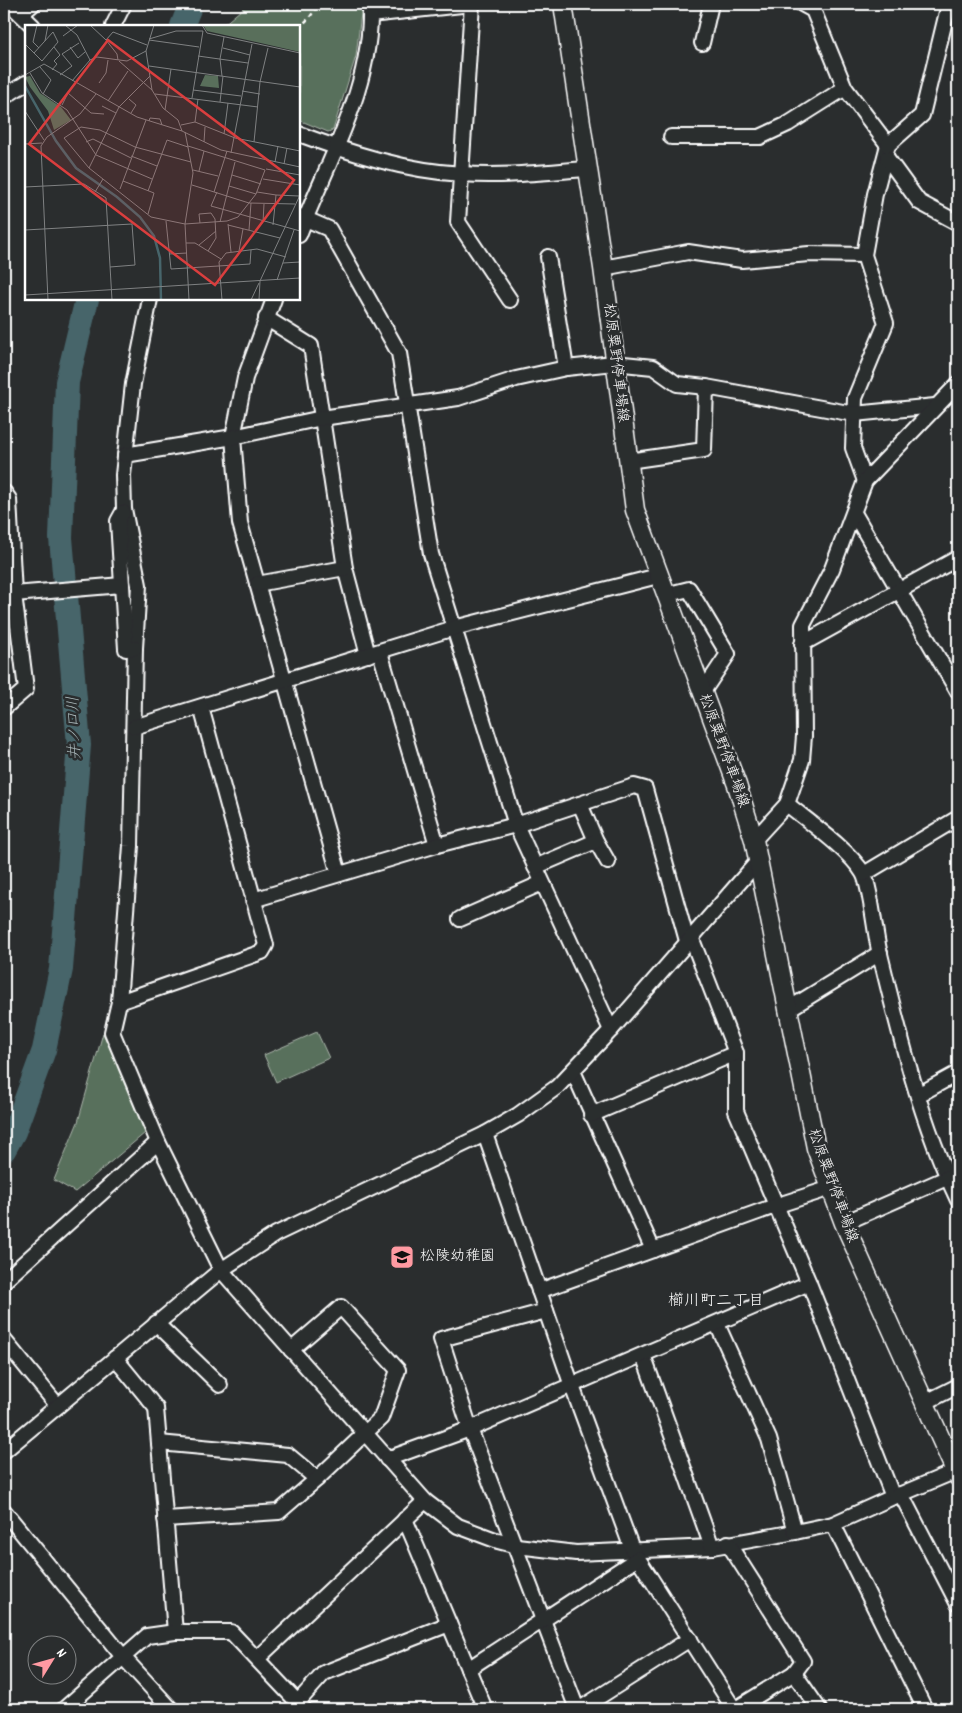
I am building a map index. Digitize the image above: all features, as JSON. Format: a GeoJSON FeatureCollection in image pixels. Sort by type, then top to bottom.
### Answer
{"type":"FeatureCollection","features":[{"type":"Feature","properties":{"kind":"main road","name":"松原粟野停車場線"},"geometry":{"type":"LineString","coordinates":[[563,4],[603,268],[614,363],[635,510],[736,785],[754,840],[808,1118],[816,1148],[844,1223],[957,1474]]}},
{"type":"Feature","properties":{"kind":"street"},"geometry":{"type":"LineString","coordinates":[[10,4],[32,25]]}},
{"type":"Feature","properties":{"kind":"street"},"geometry":{"type":"LineString","coordinates":[[21,14],[33,4]]}},
{"type":"Feature","properties":{"kind":"street"},"geometry":{"type":"LineString","coordinates":[[113,25],[123,4]]}},
{"type":"Feature","properties":{"kind":"street"},"geometry":{"type":"LineString","coordinates":[[510,300],[458,222],[471,4],[370,10],[364,68],[337,148],[302,217],[330,229],[399,353],[431,554],[454,628],[516,825],[611,1030]]}},
{"type":"Feature","properties":{"kind":"street"},"geometry":{"type":"LineString","coordinates":[[702,43],[711,4]]}},
{"type":"Feature","properties":{"kind":"street"},"geometry":{"type":"LineString","coordinates":[[802,4],[812,10],[845,88],[919,202],[958,223]]}},
{"type":"Feature","properties":{"kind":"street"},"geometry":{"type":"LineString","coordinates":[[864,481],[853,448],[855,398],[886,323],[864,255],[875,194],[887,151],[922,115],[949,4]]}},
{"type":"Feature","properties":{"kind":"street"},"geometry":{"type":"LineString","coordinates":[[4,97],[25,84]]}},
{"type":"Feature","properties":{"kind":"street"},"geometry":{"type":"LineString","coordinates":[[671,137],[760,137],[788,124],[845,88]]}},
{"type":"Feature","properties":{"kind":"street"},"geometry":{"type":"LineString","coordinates":[[300,134],[337,148],[402,165],[460,174],[504,176],[587,169]]}},
{"type":"Feature","properties":{"kind":"street"},"geometry":{"type":"LineString","coordinates":[[603,268],[688,252],[742,260],[809,254],[864,255]]}},
{"type":"Feature","properties":{"kind":"street"},"geometry":{"type":"LineString","coordinates":[[548,257],[566,368]]}},
{"type":"Feature","properties":{"kind":"street"},"geometry":{"type":"LineString","coordinates":[[150,300],[133,384],[125,455],[124,509],[139,585],[135,648],[131,846],[119,1002],[112,1032],[158,1142],[220,1270],[425,1501],[458,1526],[517,1546],[576,1554],[635,1554],[712,1547],[833,1524],[897,1496],[957,1474]]}},
{"type":"Feature","properties":{"kind":"street"},"geometry":{"type":"LineString","coordinates":[[274,300],[245,378],[233,437],[240,523],[338,874]]}},
{"type":"Feature","properties":{"kind":"street"},"geometry":{"type":"LineString","coordinates":[[266,318],[311,346],[345,568],[437,845]]}},
{"type":"Feature","properties":{"kind":"street"},"geometry":{"type":"LineString","coordinates":[[125,455],[233,437],[322,418],[458,398],[516,379],[566,368],[614,363],[654,367],[677,384],[706,387],[854,414],[935,406]]}},
{"type":"Feature","properties":{"kind":"street"},"geometry":{"type":"LineString","coordinates":[[754,840],[788,804],[802,760],[804,736],[803,625],[832,569],[854,513],[864,481],[958,384]]}},
{"type":"Feature","properties":{"kind":"street"},"geometry":{"type":"LineString","coordinates":[[628,461],[704,450],[706,387]]}},
{"type":"Feature","properties":{"kind":"street"},"geometry":{"type":"LineString","coordinates":[[4,492],[9,499],[20,593],[26,689],[4,708]]}},
{"type":"Feature","properties":{"kind":"street"},"geometry":{"type":"LineString","coordinates":[[124,509],[118,521],[117,585],[126,649],[135,648]]}},
{"type":"Feature","properties":{"kind":"street"},"geometry":{"type":"LineString","coordinates":[[854,513],[958,692]]}},
{"type":"Feature","properties":{"kind":"street"},"geometry":{"type":"LineString","coordinates":[[802,644],[958,558]]}},
{"type":"Feature","properties":{"kind":"street"},"geometry":{"type":"LineString","coordinates":[[257,584],[345,568]]}},
{"type":"Feature","properties":{"kind":"street"},"geometry":{"type":"LineString","coordinates":[[134,727],[285,682],[454,628],[658,576]]}},
{"type":"Feature","properties":{"kind":"street"},"geometry":{"type":"LineString","coordinates":[[20,593],[117,585]]}},
{"type":"Feature","properties":{"kind":"street"},"geometry":{"type":"LineString","coordinates":[[665,595],[689,588],[728,654],[702,693]]}},
{"type":"Feature","properties":{"kind":"street"},"geometry":{"type":"LineString","coordinates":[[119,1002],[262,952],[266,945],[201,707]]}},
{"type":"Feature","properties":{"kind":"street"},"geometry":{"type":"LineString","coordinates":[[253,900],[437,845],[516,825],[634,786],[645,789],[689,939],[736,1053],[736,1111],[897,1496],[958,1604]]}},
{"type":"Feature","properties":{"kind":"street"},"geometry":{"type":"LineString","coordinates":[[580,804],[596,841],[608,862]]}},
{"type":"Feature","properties":{"kind":"street"},"geometry":{"type":"LineString","coordinates":[[788,804],[851,857],[864,874],[880,953],[918,1095],[953,1176],[958,1200]]}},
{"type":"Feature","properties":{"kind":"street"},"geometry":{"type":"LineString","coordinates":[[864,874],[958,818]]}},
{"type":"Feature","properties":{"kind":"street"},"geometry":{"type":"LineString","coordinates":[[535,867],[596,841]]}},
{"type":"Feature","properties":{"kind":"street"},"geometry":{"type":"LineString","coordinates":[[4,1451],[220,1270],[276,1234],[485,1134],[518,1115],[557,1087],[611,1030],[759,860]]}},
{"type":"Feature","properties":{"kind":"street"},"geometry":{"type":"LineString","coordinates":[[460,919],[542,883]]}},
{"type":"Feature","properties":{"kind":"street"},"geometry":{"type":"LineString","coordinates":[[787,1010],[880,953]]}},
{"type":"Feature","properties":{"kind":"street"},"geometry":{"type":"LineString","coordinates":[[591,1115],[736,1053]]}},
{"type":"Feature","properties":{"kind":"street"},"geometry":{"type":"LineString","coordinates":[[573,1071],[591,1115],[653,1250]]}},
{"type":"Feature","properties":{"kind":"street"},"geometry":{"type":"LineString","coordinates":[[918,1095],[958,1073]]}},
{"type":"Feature","properties":{"kind":"street"},"geometry":{"type":"LineString","coordinates":[[485,1134],[572,1386],[635,1554],[735,1709],[794,1673],[803,1661],[728,1544]]}},
{"type":"Feature","properties":{"kind":"street"},"geometry":{"type":"LineString","coordinates":[[4,1281],[158,1142]]}},
{"type":"Feature","properties":{"kind":"street"},"geometry":{"type":"LineString","coordinates":[[844,1223],[953,1176]]}},
{"type":"Feature","properties":{"kind":"street"},"geometry":{"type":"LineString","coordinates":[[539,1291],[775,1206],[831,1188]]}},
{"type":"Feature","properties":{"kind":"street"},"geometry":{"type":"LineString","coordinates":[[388,1459],[470,1429],[809,1283]]}},
{"type":"Feature","properties":{"kind":"street"},"geometry":{"type":"LineString","coordinates":[[165,1519],[279,1512],[365,1435],[381,1418],[398,1370],[341,1307],[291,1350]]}},
{"type":"Feature","properties":{"kind":"street"},"geometry":{"type":"LineString","coordinates":[[546,1311],[441,1339],[470,1429],[579,1709],[690,1639]]}},
{"type":"Feature","properties":{"kind":"street"},"geometry":{"type":"LineString","coordinates":[[156,1323],[220,1385]]}},
{"type":"Feature","properties":{"kind":"street"},"geometry":{"type":"LineString","coordinates":[[717,1324],[769,1439],[795,1532]]}},
{"type":"Feature","properties":{"kind":"street"},"geometry":{"type":"LineString","coordinates":[[4,1340],[58,1406]]}},
{"type":"Feature","properties":{"kind":"street"},"geometry":{"type":"LineString","coordinates":[[643,1355],[712,1547]]}},
{"type":"Feature","properties":{"kind":"street"},"geometry":{"type":"LineString","coordinates":[[114,1358],[156,1408],[175,1632]]}},
{"type":"Feature","properties":{"kind":"street"},"geometry":{"type":"LineString","coordinates":[[924,1403],[958,1386]]}},
{"type":"Feature","properties":{"kind":"street"},"geometry":{"type":"LineString","coordinates":[[159,1443],[288,1455],[317,1479]]}},
{"type":"Feature","properties":{"kind":"street"},"geometry":{"type":"LineString","coordinates":[[258,1658],[425,1501]]}},
{"type":"Feature","properties":{"kind":"street"},"geometry":{"type":"LineString","coordinates":[[4,1511],[124,1658],[172,1709]]}},
{"type":"Feature","properties":{"kind":"street"},"geometry":{"type":"LineString","coordinates":[[406,1519],[485,1709]]}},
{"type":"Feature","properties":{"kind":"street"},"geometry":{"type":"LineString","coordinates":[[833,1524],[925,1709]]}},
{"type":"Feature","properties":{"kind":"street"},"geometry":{"type":"LineString","coordinates":[[468,1669],[544,1620],[635,1554]]}},
{"type":"Feature","properties":{"kind":"street"},"geometry":{"type":"LineString","coordinates":[[64,1709],[147,1636],[175,1632],[231,1632],[258,1658],[301,1706],[324,1673],[449,1624]]}},
{"type":"Feature","properties":{"kind":"street"},"geometry":{"type":"LineString","coordinates":[[794,1673],[820,1709]]}},
{"type":"Feature","properties":{"kind":"path"},"geometry":{"type":"LineString","coordinates":[[300,27],[319,4]]}},
{"type":"Feature","properties":{"kind":"green space"},"geometry":{"type":"Polygon","coordinates":[[[248,4],[362,4],[356,56],[333,130],[328,132],[300,120],[300,25],[223,25],[248,4]]]}},
{"type":"Feature","properties":{"kind":"green space"},"geometry":{"type":"Polygon","coordinates":[[[317,1032],[329,1058],[276,1082],[264,1055],[317,1032]]]}},
{"type":"Feature","properties":{"kind":"green space"},"geometry":{"type":"Polygon","coordinates":[[[103,1033],[146,1126],[145,1133],[75,1192],[54,1180],[78,1122],[103,1033]]]}},
{"type":"Feature","properties":{"kind":"waterway","name":"井ノ口川"},"geometry":{"type":"LineString","coordinates":[[182,25],[191,4]]}},
{"type":"Feature","properties":{"kind":"waterway","name":"井ノ口川"},"geometry":{"type":"LineString","coordinates":[[4,1150],[14,1132],[44,1050],[61,969],[79,745],[61,538],[67,382],[87,300]]}},
{"type":"Feature","properties":{"kind":"place","name":"松陵幼稚園"},"geometry":{"type":"Point","coordinates":[402,1257]}},
{"type":"Feature","properties":{"kind":"district","name":"櫛川町二丁目"},"geometry":{"type":"Point","coordinates":[716,1301]}}]}
